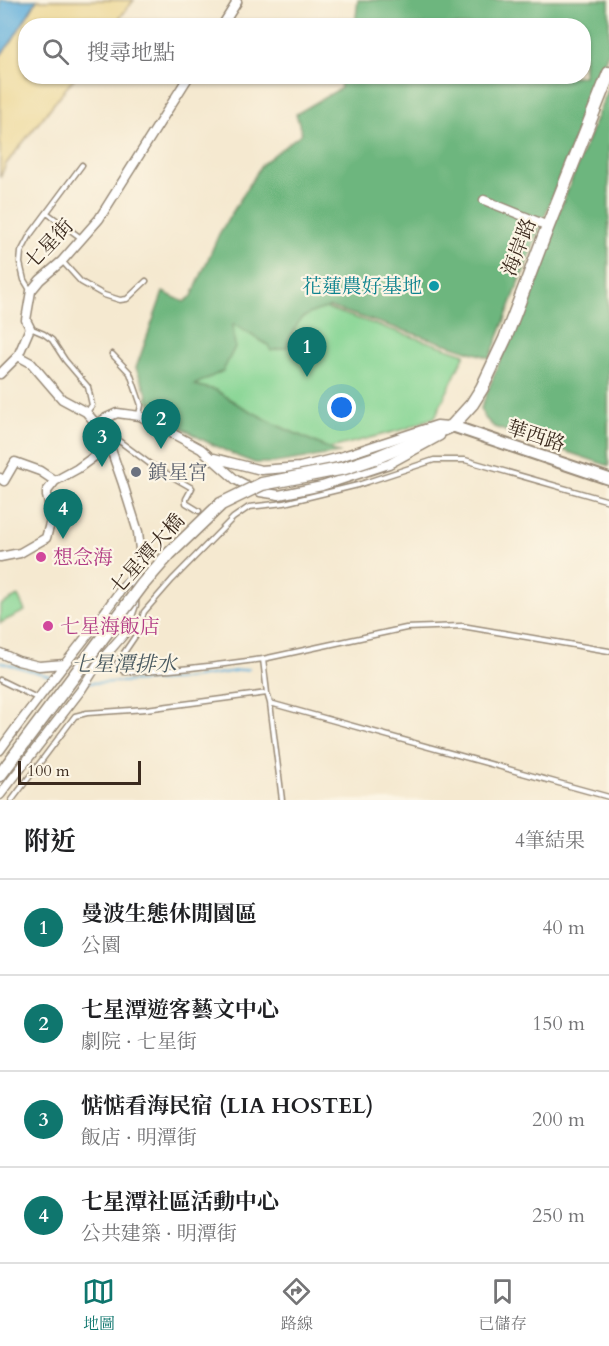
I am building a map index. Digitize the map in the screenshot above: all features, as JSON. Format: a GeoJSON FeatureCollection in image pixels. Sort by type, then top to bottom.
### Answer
{"type":"FeatureCollection","features":[{"type":"Feature","properties":{"kind":"main road","name":"海岸路"},"geometry":{"type":"LineString","coordinates":[[452,426],[472,404],[482,388],[505,339],[609,74]]}},
{"type":"Feature","properties":{"kind":"main road","name":"七星潭大橋"},"geometry":{"type":"LineString","coordinates":[[0,775],[142,585],[169,554],[221,504],[262,484],[345,468],[452,426]]}},
{"type":"Feature","properties":{"kind":"street"},"geometry":{"type":"LineString","coordinates":[[227,18],[237,3],[235,0]]}},
{"type":"Feature","properties":{"kind":"street","name":"七星街"},"geometry":{"type":"LineString","coordinates":[[18,356],[30,328],[26,320],[31,291],[62,261],[99,219],[184,84]]}},
{"type":"Feature","properties":{"kind":"street"},"geometry":{"type":"LineString","coordinates":[[484,200],[548,226]]}},
{"type":"Feature","properties":{"kind":"street"},"geometry":{"type":"LineString","coordinates":[[0,374],[18,356],[31,363],[62,399],[86,412],[106,435],[138,532],[141,558],[136,573],[134,605],[124,634],[97,665],[81,690],[0,795]]}},
{"type":"Feature","properties":{"kind":"street"},"geometry":{"type":"LineString","coordinates":[[97,424],[117,413],[139,416],[201,449],[236,480],[260,492],[279,495],[322,486],[389,464],[442,435],[452,426]]}},
{"type":"Feature","properties":{"kind":"street"},"geometry":{"type":"LineString","coordinates":[[211,457],[261,470],[281,469],[340,457],[437,425],[452,426]]}},
{"type":"Feature","properties":{"kind":"street","name":"華西路"},"geometry":{"type":"LineString","coordinates":[[452,426],[609,479]]}},
{"type":"Feature","properties":{"kind":"street"},"geometry":{"type":"LineString","coordinates":[[0,557],[20,553],[46,538],[51,520],[47,491],[55,481],[77,469],[110,445]]}},
{"type":"Feature","properties":{"kind":"street"},"geometry":{"type":"LineString","coordinates":[[0,478],[4,481],[15,462],[40,471],[55,481]]}},
{"type":"Feature","properties":{"kind":"street"},"geometry":{"type":"LineString","coordinates":[[0,750],[96,625],[126,582],[136,573]]}},
{"type":"Feature","properties":{"kind":"street"},"geometry":{"type":"LineString","coordinates":[[0,653],[18,662],[62,668]]}},
{"type":"Feature","properties":{"kind":"lane"},"geometry":{"type":"LineString","coordinates":[[31,291],[24,280],[20,263],[21,252],[30,236],[82,165]]}},
{"type":"Feature","properties":{"kind":"lane"},"geometry":{"type":"LineString","coordinates":[[47,213],[81,238]]}},
{"type":"Feature","properties":{"kind":"lane"},"geometry":{"type":"LineString","coordinates":[[62,261],[81,282],[104,295],[120,300],[128,299],[146,281]]}},
{"type":"Feature","properties":{"kind":"lane"},"geometry":{"type":"LineString","coordinates":[[30,328],[52,340],[65,360],[88,387],[92,405],[86,412]]}},
{"type":"Feature","properties":{"kind":"lane"},"geometry":{"type":"LineString","coordinates":[[112,354],[130,373],[141,405],[139,416]]}},
{"type":"Feature","properties":{"kind":"lane"},"geometry":{"type":"LineString","coordinates":[[97,424],[150,464],[192,488],[186,503],[199,511]]}},
{"type":"Feature","properties":{"kind":"lane"},"geometry":{"type":"LineString","coordinates":[[609,501],[465,460],[434,460],[358,485],[284,503],[249,507],[233,518],[144,612],[138,632],[117,663],[124,672],[171,670],[262,659],[406,628],[462,626],[609,651]]}},
{"type":"Feature","properties":{"kind":"lane"},"geometry":{"type":"LineString","coordinates":[[262,659],[282,800]]}},
{"type":"Feature","properties":{"kind":"lane"},"geometry":{"type":"LineString","coordinates":[[0,680],[37,699]]}},
{"type":"Feature","properties":{"kind":"lane"},"geometry":{"type":"LineString","coordinates":[[12,800],[75,716],[267,693]]}},
{"type":"Feature","properties":{"kind":"lane"},"geometry":{"type":"LineString","coordinates":[[270,703],[609,796]]}},
{"type":"Feature","properties":{"kind":"green space"},"geometry":{"type":"Polygon","coordinates":[[[358,0],[609,0],[609,50],[490,358],[330,307],[301,319],[287,347],[271,351],[268,345],[233,324],[235,347],[223,371],[194,385],[216,390],[279,426],[339,453],[274,463],[255,463],[203,440],[155,412],[136,368],[163,292],[184,302],[192,296],[219,234],[262,164],[302,133],[296,114],[341,88],[340,84],[591,84],[591,18],[356,18],[358,0]]]}},
{"type":"Feature","properties":{"kind":"green space"},"geometry":{"type":"Polygon","coordinates":[[[609,86],[609,466],[494,427],[485,418],[481,408],[609,86]]]}},
{"type":"Feature","properties":{"kind":"green space"},"geometry":{"type":"Polygon","coordinates":[[[232,277],[465,354],[435,417],[405,429],[315,452],[203,439],[145,400],[213,291],[232,277]]]}},
{"type":"Feature","properties":{"kind":"green space"},"geometry":{"type":"Polygon","coordinates":[[[18,596],[25,611],[0,623],[0,605],[18,596]]]}},
{"type":"Feature","properties":{"kind":"sand"},"geometry":{"type":"Polygon","coordinates":[[[37,0],[134,0],[120,18],[26,18],[37,0]]]}},
{"type":"Feature","properties":{"kind":"sand"},"geometry":{"type":"Polygon","coordinates":[[[18,31],[18,84],[69,84],[6,164],[0,178],[0,56],[18,31]]]}},
{"type":"Feature","properties":{"kind":"water"},"geometry":{"type":"Polygon","coordinates":[[[0,0],[37,0],[26,18],[18,18],[18,31],[0,56],[0,0]]]}},
{"type":"Feature","properties":{"kind":"waterway","name":"七星潭排水"},"geometry":{"type":"LineString","coordinates":[[0,662],[53,677]]}},
{"type":"Feature","properties":{"kind":"waterway","name":"七星潭排水"},"geometry":{"type":"LineString","coordinates":[[88,683],[177,680],[249,669]]}},
{"type":"Feature","properties":{"kind":"place","name":"花蓮農好基地"},"geometry":{"type":"Point","coordinates":[434,286]}},
{"type":"Feature","properties":{"kind":"place","name":"曼波生態休閒園區"},"geometry":{"type":"Point","coordinates":[307,377]}},
{"type":"Feature","properties":{"kind":"place","name":"七星潭遊客藝文中心"},"geometry":{"type":"Point","coordinates":[161,449]}},
{"type":"Feature","properties":{"kind":"place","name":"惦惦看海民宿 (LIA HOSTEL)"},"geometry":{"type":"Point","coordinates":[102,467]}},
{"type":"Feature","properties":{"kind":"place","name":"鎮星宮"},"geometry":{"type":"Point","coordinates":[136,472]}},
{"type":"Feature","properties":{"kind":"place","name":"七星潭社區活動中心"},"geometry":{"type":"Point","coordinates":[63,539]}},
{"type":"Feature","properties":{"kind":"place","name":"想念海"},"geometry":{"type":"Point","coordinates":[41,557]}},
{"type":"Feature","properties":{"kind":"place","name":"七星海飯店"},"geometry":{"type":"Point","coordinates":[48,626]}}]}
